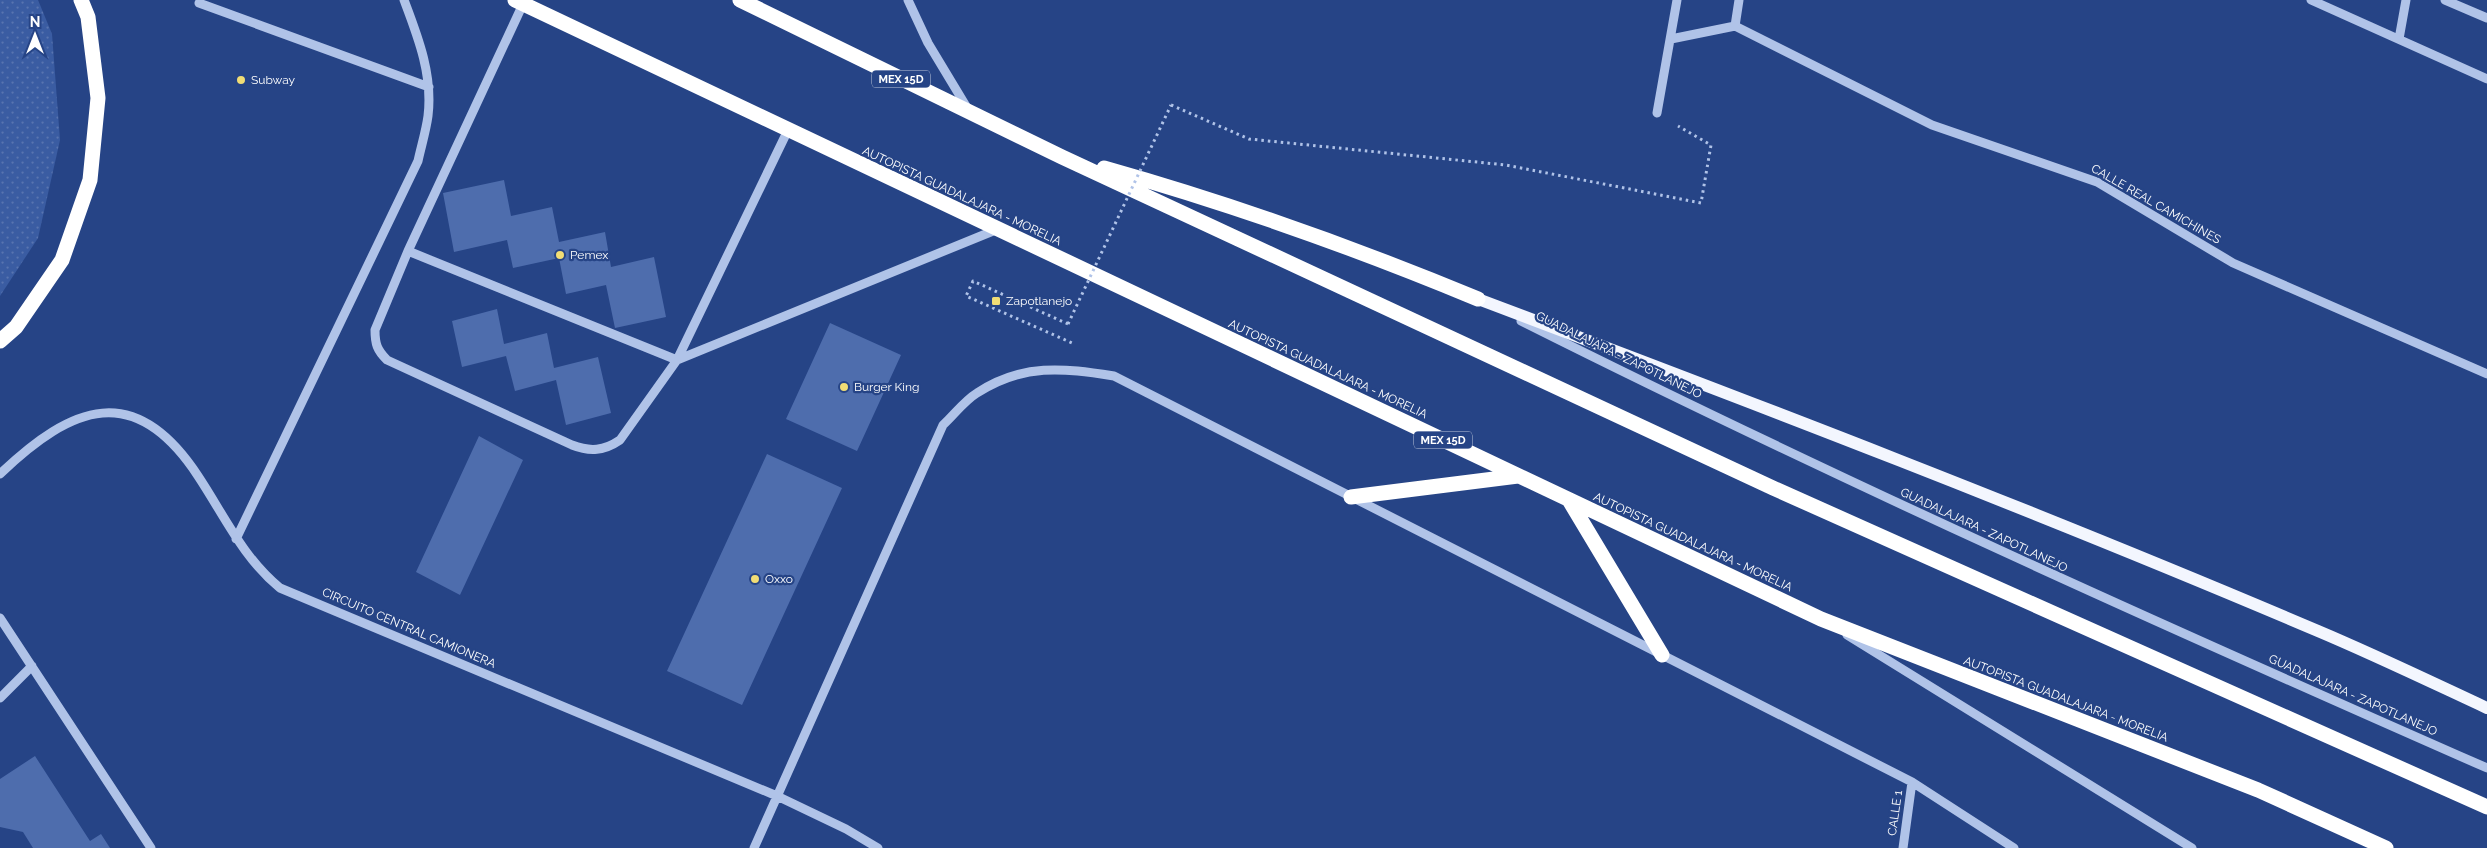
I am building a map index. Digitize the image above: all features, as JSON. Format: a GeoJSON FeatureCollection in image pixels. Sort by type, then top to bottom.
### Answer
{"type":"FeatureCollection","features":[{"type":"Feature","properties":{"kind":"highway"},"geometry":{"type":"LineString","coordinates":[[0,340],[16,327],[62,260],[90,180],[98,98],[88,17],[82,0]]}},
{"type":"Feature","properties":{"kind":"highway","name":"MEX 15D"},"geometry":{"type":"LineString","coordinates":[[740,0],[1062,156],[1773,488],[2487,807]]}},
{"type":"Feature","properties":{"kind":"highway","name":"AUTOPISTA GUADALAJARA - MORELIA"},"geometry":{"type":"LineString","coordinates":[[519,2],[1821,619],[2258,790],[2386,848]]}},
{"type":"Feature","properties":{"kind":"highway"},"geometry":{"type":"LineString","coordinates":[[1062,156],[1175,188],[1286,224],[1478,299]]}},
{"type":"Feature","properties":{"kind":"highway"},"geometry":{"type":"LineString","coordinates":[[1351,497],[1519,476]]}},
{"type":"Feature","properties":{"kind":"highway"},"geometry":{"type":"LineString","coordinates":[[1569,500],[1662,655]]}},
{"type":"Feature","properties":{"kind":"main road"},"geometry":{"type":"LineString","coordinates":[[1478,299],[1837,436],[2093,538],[2320,632],[2487,708]]}},
{"type":"Feature","properties":{"kind":"street"},"geometry":{"type":"LineString","coordinates":[[236,539],[418,161],[428,116],[428,87],[422,45],[404,0]]}},
{"type":"Feature","properties":{"kind":"street"},"geometry":{"type":"LineString","coordinates":[[908,0],[928,43],[971,113]]}},
{"type":"Feature","properties":{"kind":"street"},"geometry":{"type":"LineString","coordinates":[[1657,113],[1678,0]]}},
{"type":"Feature","properties":{"kind":"street"},"geometry":{"type":"LineString","coordinates":[[1671,39],[1735,26],[1739,0]]}},
{"type":"Feature","properties":{"kind":"street"},"geometry":{"type":"LineString","coordinates":[[2311,0],[2487,79]]}},
{"type":"Feature","properties":{"kind":"street"},"geometry":{"type":"LineString","coordinates":[[2399,39],[2406,0]]}},
{"type":"Feature","properties":{"kind":"street"},"geometry":{"type":"LineString","coordinates":[[2445,0],[2487,18]]}},
{"type":"Feature","properties":{"kind":"street"},"geometry":{"type":"LineString","coordinates":[[519,2],[408,251],[375,330],[375,343],[379,352],[388,360],[572,446],[584,450],[608,449],[620,440],[678,360],[788,130]]}},
{"type":"Feature","properties":{"kind":"street"},"geometry":{"type":"LineString","coordinates":[[199,3],[428,87]]}},
{"type":"Feature","properties":{"kind":"street","name":"CALLE REAL CAMICHINES"},"geometry":{"type":"LineString","coordinates":[[1735,26],[1932,124],[2097,182],[2233,263],[2487,374]]}},
{"type":"Feature","properties":{"kind":"street"},"geometry":{"type":"LineString","coordinates":[[408,251],[678,360],[998,230]]}},
{"type":"Feature","properties":{"kind":"street","name":"GUADALAJARA - ZAPOTLANEJO"},"geometry":{"type":"LineString","coordinates":[[1478,299],[1646,384],[1982,543],[2487,768]]}},
{"type":"Feature","properties":{"kind":"street"},"geometry":{"type":"LineString","coordinates":[[754,848],[943,425],[976,394],[1014,374],[1063,368],[1114,376],[1912,782],[2014,848]]}},
{"type":"Feature","properties":{"kind":"street","name":"CIRCUITO CENTRAL CAMIONERA"},"geometry":{"type":"LineString","coordinates":[[0,474],[22,452],[73,420],[107,411],[137,417],[161,430],[191,467],[236,539],[266,576],[280,588],[777,796],[846,829],[878,848]]}},
{"type":"Feature","properties":{"kind":"street"},"geometry":{"type":"LineString","coordinates":[[0,618],[152,848]]}},
{"type":"Feature","properties":{"kind":"street"},"geometry":{"type":"LineString","coordinates":[[1821,619],[2192,848]]}},
{"type":"Feature","properties":{"kind":"street"},"geometry":{"type":"LineString","coordinates":[[0,698],[32,666]]}},
{"type":"Feature","properties":{"kind":"street","name":"CALLE 1"},"geometry":{"type":"LineString","coordinates":[[1903,848],[1912,782]]}},
{"type":"Feature","properties":{"kind":"path"},"geometry":{"type":"LineString","coordinates":[[1063,368],[1074,344],[966,296],[973,281],[1068,324],[1171,105],[1249,139],[1506,165],[1701,203],[1711,145],[1657,113]]}},
{"type":"Feature","properties":{"kind":"shaded area"},"geometry":{"type":"Polygon","coordinates":[[[0,0],[38,0],[52,34],[60,140],[38,238],[0,296],[0,0]]]}},
{"type":"Feature","properties":{"kind":"building","name":"Pemex"},"geometry":{"type":"Polygon","coordinates":[[[504,180],[511,216],[552,207],[559,242],[605,232],[611,267],[654,257],[666,317],[615,328],[606,285],[566,294],[559,258],[513,268],[507,240],[454,252],[443,193],[504,180]]]}},
{"type":"Feature","properties":{"kind":"building"},"geometry":{"type":"Polygon","coordinates":[[[497,309],[504,344],[547,333],[554,368],[598,357],[611,413],[566,425],[556,380],[515,391],[506,356],[462,367],[452,321],[497,309]]]}},
{"type":"Feature","properties":{"kind":"building","name":"Burger King"},"geometry":{"type":"Polygon","coordinates":[[[830,323],[901,355],[857,451],[786,419],[830,323]]]}},
{"type":"Feature","properties":{"kind":"building"},"geometry":{"type":"Polygon","coordinates":[[[479,436],[523,460],[460,595],[416,572],[479,436]]]}},
{"type":"Feature","properties":{"kind":"building","name":"Oxxo"},"geometry":{"type":"Polygon","coordinates":[[[767,454],[842,488],[742,705],[667,671],[767,454]]]}},
{"type":"Feature","properties":{"kind":"building"},"geometry":{"type":"Polygon","coordinates":[[[35,756],[90,841],[101,834],[110,848],[33,848],[23,832],[0,827],[0,779],[35,756]]]}},
{"type":"Feature","properties":{"kind":"place","name":"Subway"},"geometry":{"type":"Point","coordinates":[241,80]}},
{"type":"Feature","properties":{"kind":"place","name":"Pemex"},"geometry":{"type":"Point","coordinates":[560,255]}},
{"type":"Feature","properties":{"kind":"place","name":"Zapotlanejo"},"geometry":{"type":"Point","coordinates":[996,301]}},
{"type":"Feature","properties":{"kind":"place","name":"Burger King"},"geometry":{"type":"Point","coordinates":[844,387]}},
{"type":"Feature","properties":{"kind":"place","name":"Oxxo"},"geometry":{"type":"Point","coordinates":[755,579]}}]}
